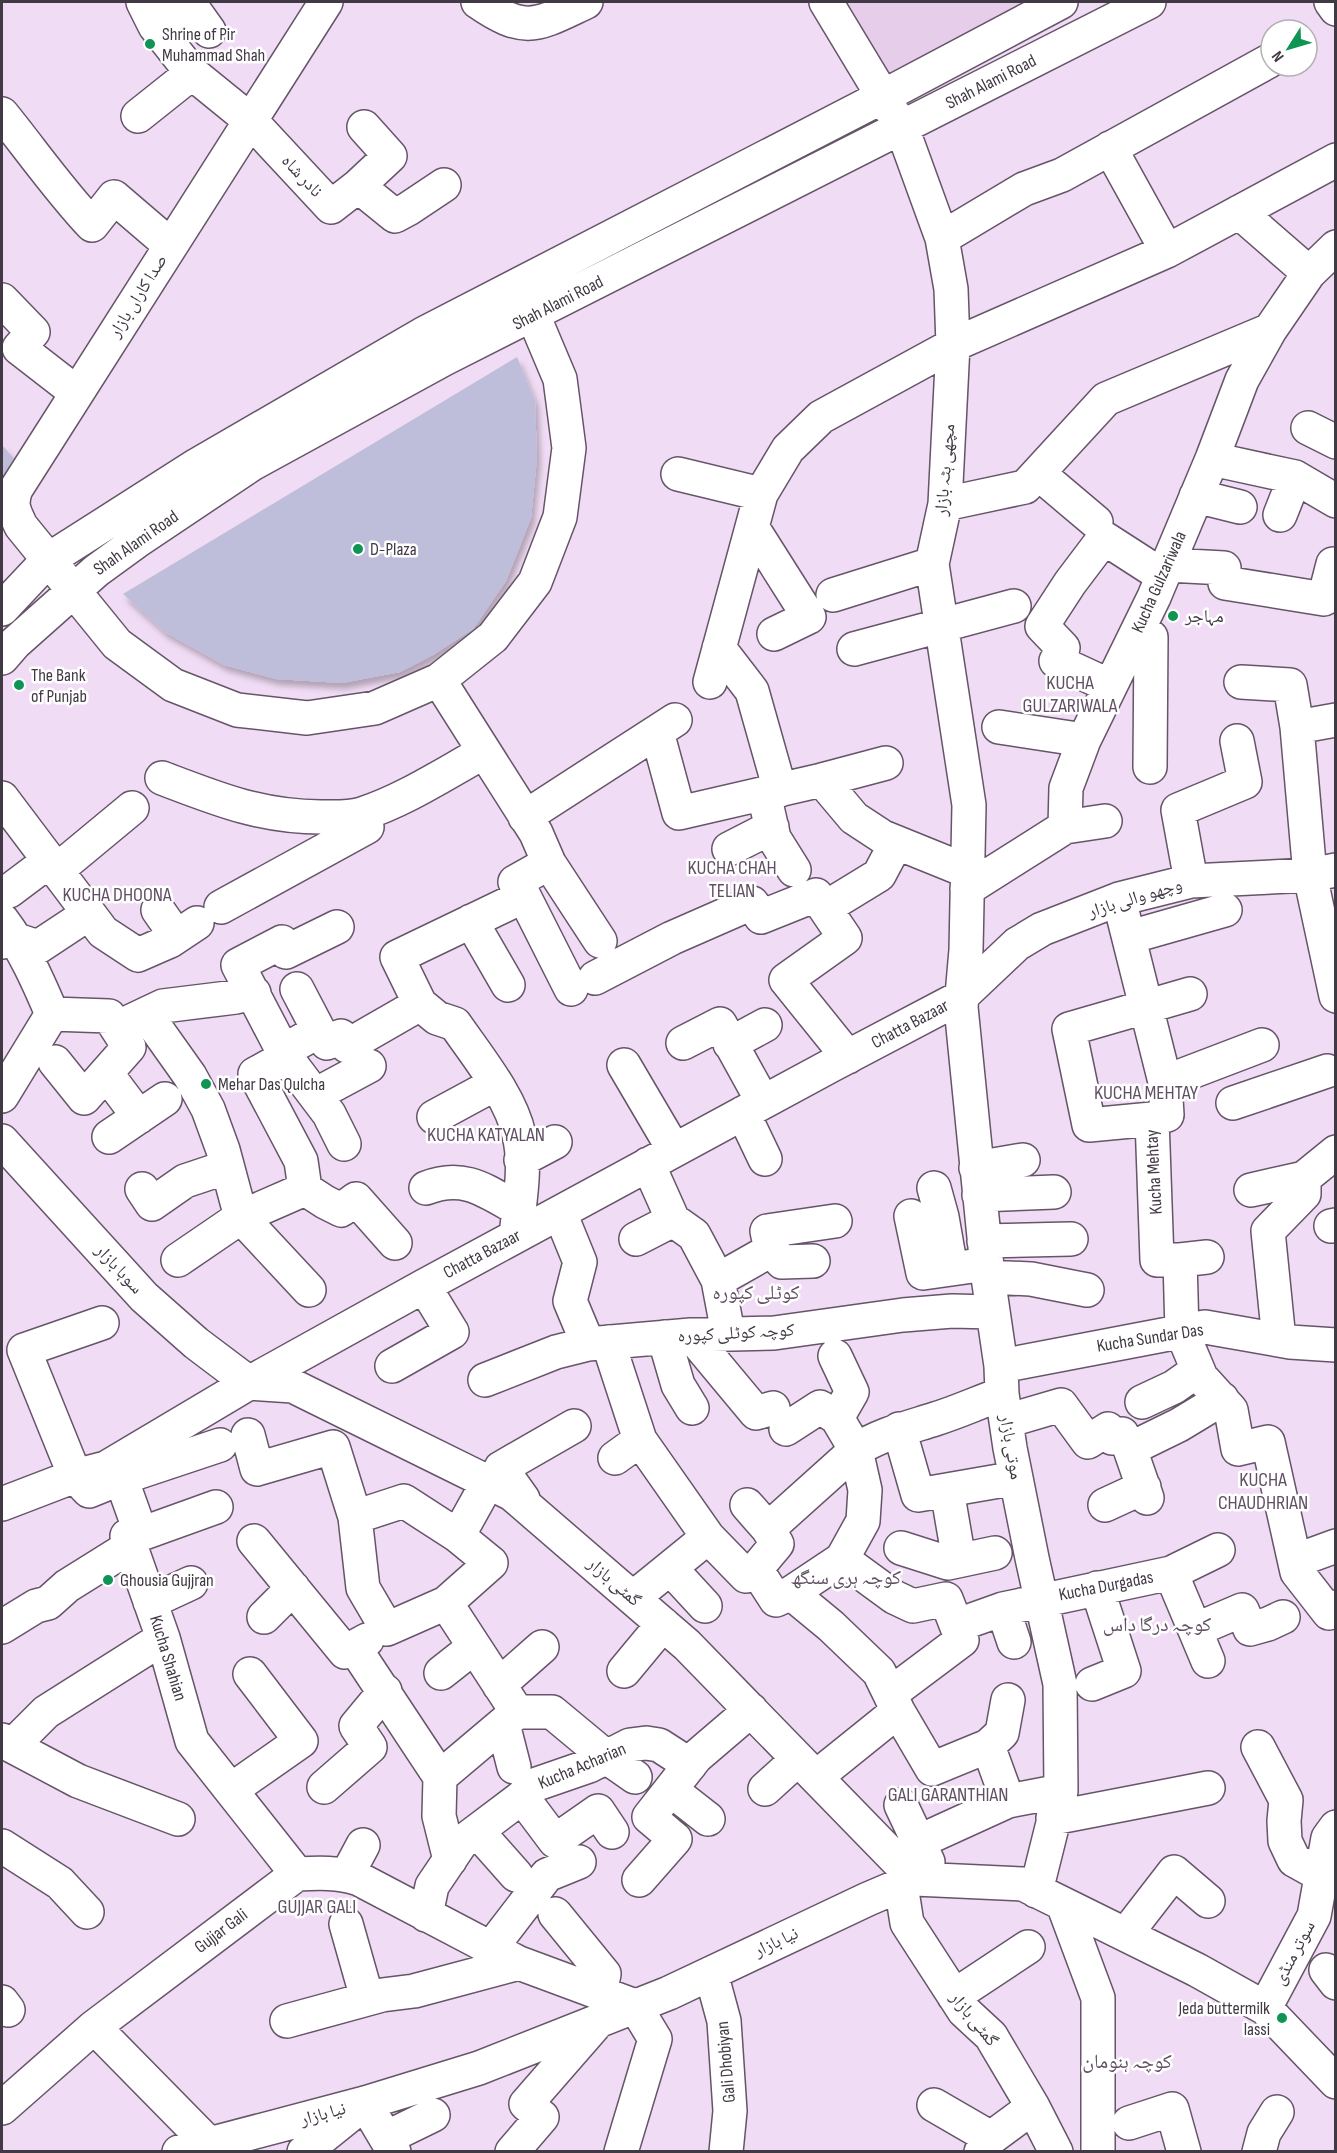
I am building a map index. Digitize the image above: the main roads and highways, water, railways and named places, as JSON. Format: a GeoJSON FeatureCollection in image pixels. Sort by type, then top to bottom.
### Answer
{"type":"FeatureCollection","features":[{"type":"Feature","properties":{"kind":"place","name":"Shrine of Pir Muhammad Shah"},"geometry":{"type":"Point","coordinates":[150,44]}},
{"type":"Feature","properties":{"kind":"place","name":"D-Plaza"},"geometry":{"type":"Point","coordinates":[358,549]}},
{"type":"Feature","properties":{"kind":"place","name":"مہاجر"},"geometry":{"type":"Point","coordinates":[1173,616]}},
{"type":"Feature","properties":{"kind":"place","name":"The Bank of Punjab"},"geometry":{"type":"Point","coordinates":[19,685]}},
{"type":"Feature","properties":{"kind":"place","name":"Mehar Das Qulcha"},"geometry":{"type":"Point","coordinates":[206,1084]}},
{"type":"Feature","properties":{"kind":"place","name":"Ghousia Gujjran"},"geometry":{"type":"Point","coordinates":[108,1580]}},
{"type":"Feature","properties":{"kind":"place","name":"Jeda buttermilk lassi"},"geometry":{"type":"Point","coordinates":[1282,2018]}},
{"type":"Feature","properties":{"kind":"district","name":"KUCHA GULZARIWALA"},"geometry":{"type":"Point","coordinates":[1070,694]}},
{"type":"Feature","properties":{"kind":"district","name":"KUCHA CHAH TELIAN"},"geometry":{"type":"Point","coordinates":[732,880]}},
{"type":"Feature","properties":{"kind":"district","name":"KUCHA DHOONA"},"geometry":{"type":"Point","coordinates":[117,895]}},
{"type":"Feature","properties":{"kind":"district","name":"KUCHA MEHTAY"},"geometry":{"type":"Point","coordinates":[1146,1093]}},
{"type":"Feature","properties":{"kind":"district","name":"KUCHA KATYALAN"},"geometry":{"type":"Point","coordinates":[486,1135]}},
{"type":"Feature","properties":{"kind":"district","name":"کوٹلی کپورہ"},"geometry":{"type":"Point","coordinates":[756,1293]}},
{"type":"Feature","properties":{"kind":"district","name":"KUCHA CHAUDHRIAN"},"geometry":{"type":"Point","coordinates":[1263,1492]}},
{"type":"Feature","properties":{"kind":"district","name":"کوچہ ہری سنگھ"},"geometry":{"type":"Point","coordinates":[846,1578]}},
{"type":"Feature","properties":{"kind":"district","name":"کوچہ درگا داس"},"geometry":{"type":"Point","coordinates":[1157,1625]}},
{"type":"Feature","properties":{"kind":"district","name":"GALI GARANTHIAN"},"geometry":{"type":"Point","coordinates":[948,1795]}},
{"type":"Feature","properties":{"kind":"district","name":"GUJJAR GALI"},"geometry":{"type":"Point","coordinates":[317,1907]}},
{"type":"Feature","properties":{"kind":"district","name":"کوچہ ہنومان"},"geometry":{"type":"Point","coordinates":[1127,2062]}}]}
